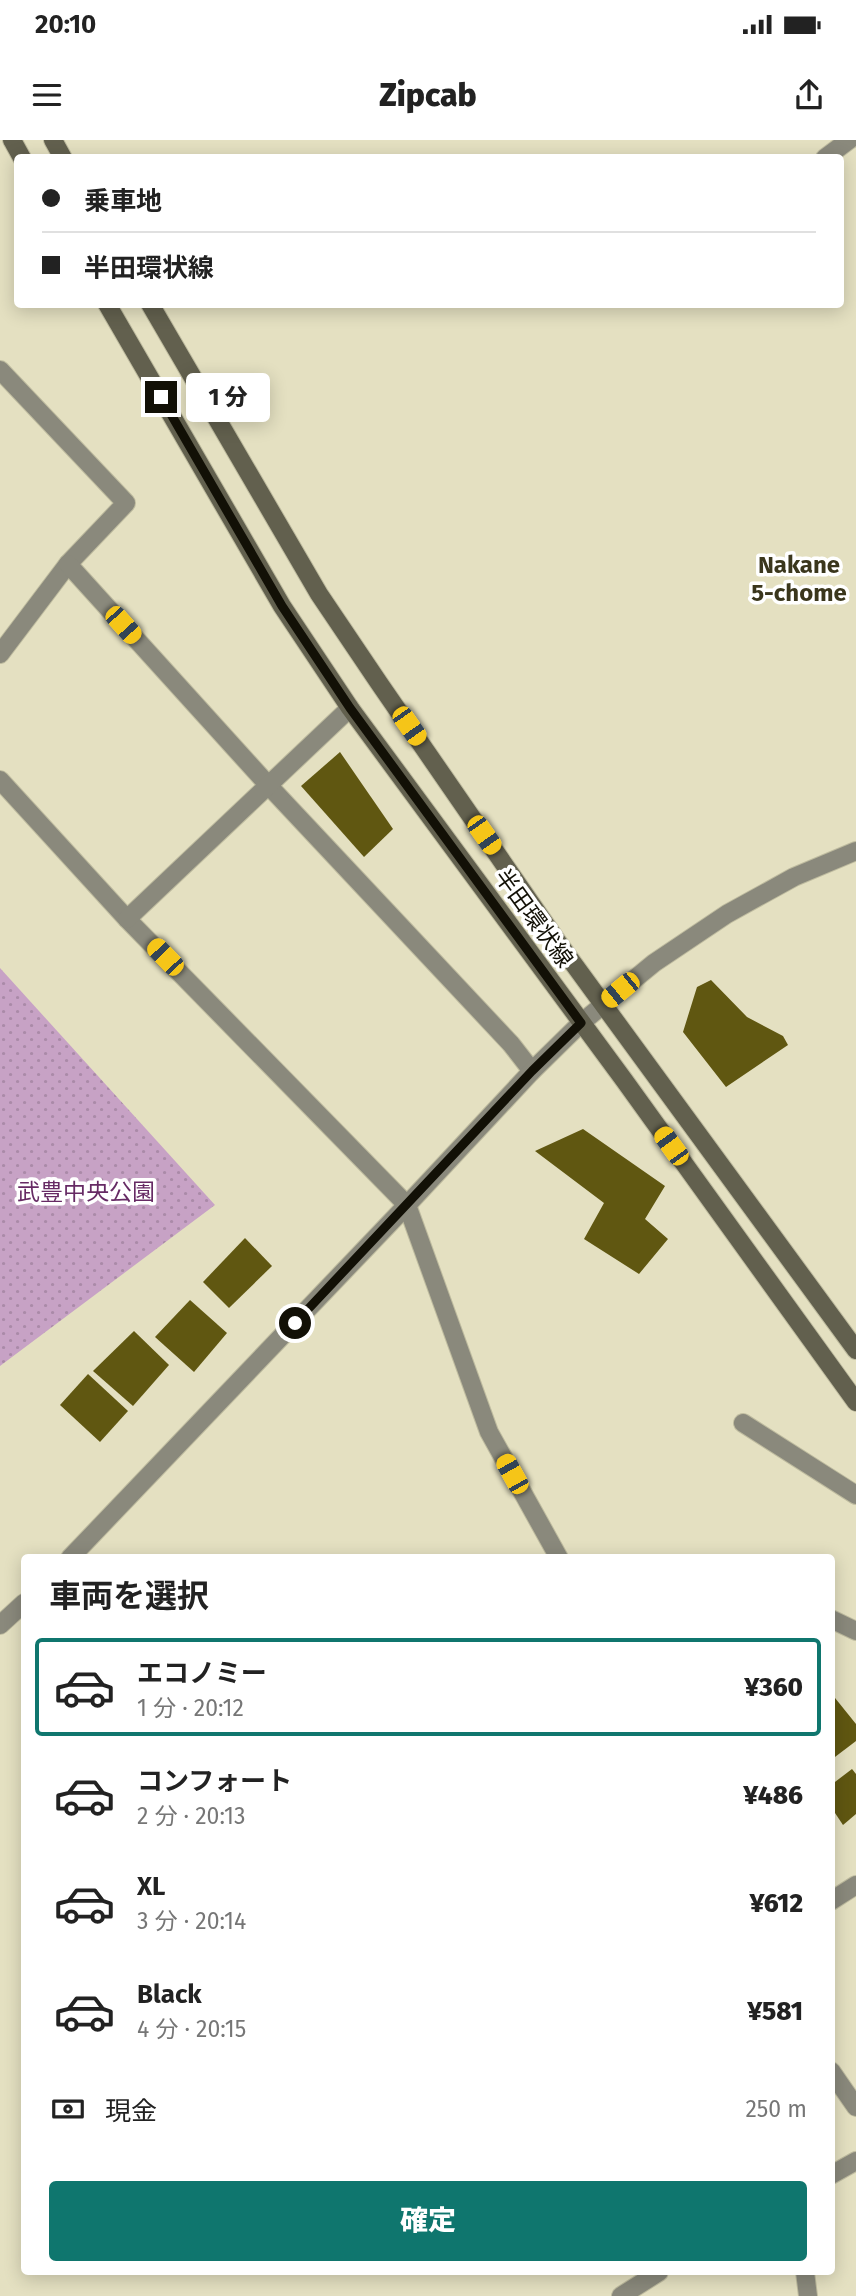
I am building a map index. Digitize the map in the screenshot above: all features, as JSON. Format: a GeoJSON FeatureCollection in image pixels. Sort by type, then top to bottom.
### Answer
{"type":"FeatureCollection","features":[{"type":"Feature","properties":{"kind":"main road","name":"半田環状線"},"geometry":{"type":"LineString","coordinates":[[109,308],[282,606],[350,708],[856,1402]]}},
{"type":"Feature","properties":{"kind":"main road","name":"半田環状線"},"geometry":{"type":"LineString","coordinates":[[151,308],[320,594],[603,1004],[856,1350]]}},
{"type":"Feature","properties":{"kind":"street"},"geometry":{"type":"LineString","coordinates":[[830,154],[849,140]]}},
{"type":"Feature","properties":{"kind":"street"},"geometry":{"type":"LineString","coordinates":[[0,370],[127,503],[68,564],[0,654]]}},
{"type":"Feature","properties":{"kind":"street"},"geometry":{"type":"LineString","coordinates":[[68,564],[269,786],[511,1044],[532,1071]]}},
{"type":"Feature","properties":{"kind":"street"},"geometry":{"type":"LineString","coordinates":[[127,919],[350,708]]}},
{"type":"Feature","properties":{"kind":"street"},"geometry":{"type":"LineString","coordinates":[[0,780],[127,919],[407,1205],[489,1432],[557,1554]]}},
{"type":"Feature","properties":{"kind":"street"},"geometry":{"type":"LineString","coordinates":[[74,1554],[532,1071],[581,1023],[654,963],[727,914],[794,877],[856,851]]}},
{"type":"Feature","properties":{"kind":"street"},"geometry":{"type":"LineString","coordinates":[[743,1423],[856,1495]]}},
{"type":"Feature","properties":{"kind":"street"},"geometry":{"type":"LineString","coordinates":[[0,1625],[21,1606]]}},
{"type":"Feature","properties":{"kind":"street"},"geometry":{"type":"LineString","coordinates":[[835,1622],[856,1631]]}},
{"type":"Feature","properties":{"kind":"street"},"geometry":{"type":"LineString","coordinates":[[835,1898],[856,1885]]}},
{"type":"Feature","properties":{"kind":"street"},"geometry":{"type":"LineString","coordinates":[[835,2077],[856,2107]]}},
{"type":"Feature","properties":{"kind":"street"},"geometry":{"type":"LineString","coordinates":[[835,2173],[856,2161]]}},
{"type":"Feature","properties":{"kind":"street"},"geometry":{"type":"LineString","coordinates":[[621,2296],[654,2275]]}},
{"type":"Feature","properties":{"kind":"street"},"geometry":{"type":"LineString","coordinates":[[805,2275],[808,2296]]}},
{"type":"Feature","properties":{"kind":"green space","name":"武豊中央公園"},"geometry":{"type":"Polygon","coordinates":[[[0,968],[215,1205],[0,1366],[0,968]]]}},
{"type":"Feature","properties":{"kind":"building"},"geometry":{"type":"Polygon","coordinates":[[[340,752],[393,829],[364,857],[301,786],[340,752]]]}},
{"type":"Feature","properties":{"kind":"building"},"geometry":{"type":"Polygon","coordinates":[[[711,980],[747,1017],[783,1036],[788,1045],[726,1087],[683,1032],[697,987],[711,980]]]}},
{"type":"Feature","properties":{"kind":"building"},"geometry":{"type":"Polygon","coordinates":[[[583,1129],[665,1186],[645,1219],[668,1239],[639,1274],[584,1239],[604,1203],[535,1151],[583,1129]]]}},
{"type":"Feature","properties":{"kind":"building"},"geometry":{"type":"Polygon","coordinates":[[[245,1238],[272,1266],[229,1308],[203,1282],[245,1238]]]}},
{"type":"Feature","properties":{"kind":"building"},"geometry":{"type":"Polygon","coordinates":[[[190,1300],[227,1333],[194,1372],[155,1337],[190,1300]]]}},
{"type":"Feature","properties":{"kind":"building"},"geometry":{"type":"Polygon","coordinates":[[[134,1331],[169,1365],[133,1406],[93,1371],[134,1331]]]}},
{"type":"Feature","properties":{"kind":"building"},"geometry":{"type":"Polygon","coordinates":[[[88,1374],[128,1411],[100,1442],[60,1405],[88,1374]]]}},
{"type":"Feature","properties":{"kind":"building"},"geometry":{"type":"Polygon","coordinates":[[[835,1698],[856,1724],[856,1741],[835,1757],[835,1698]]]}},
{"type":"Feature","properties":{"kind":"building"},"geometry":{"type":"Polygon","coordinates":[[[852,1769],[856,1774],[856,1814],[843,1825],[835,1813],[835,1782],[852,1769]]]}},
{"type":"Feature","properties":{"kind":"district","name":"Nakane 5-chome"},"geometry":{"type":"Point","coordinates":[799,579]}},
{"type":"Feature","properties":{"kind":"route"},"geometry":{"type":"LineString","coordinates":[[161,397],[282,606],[350,708],[581,1023],[546,1056],[295,1323]]}}]}
